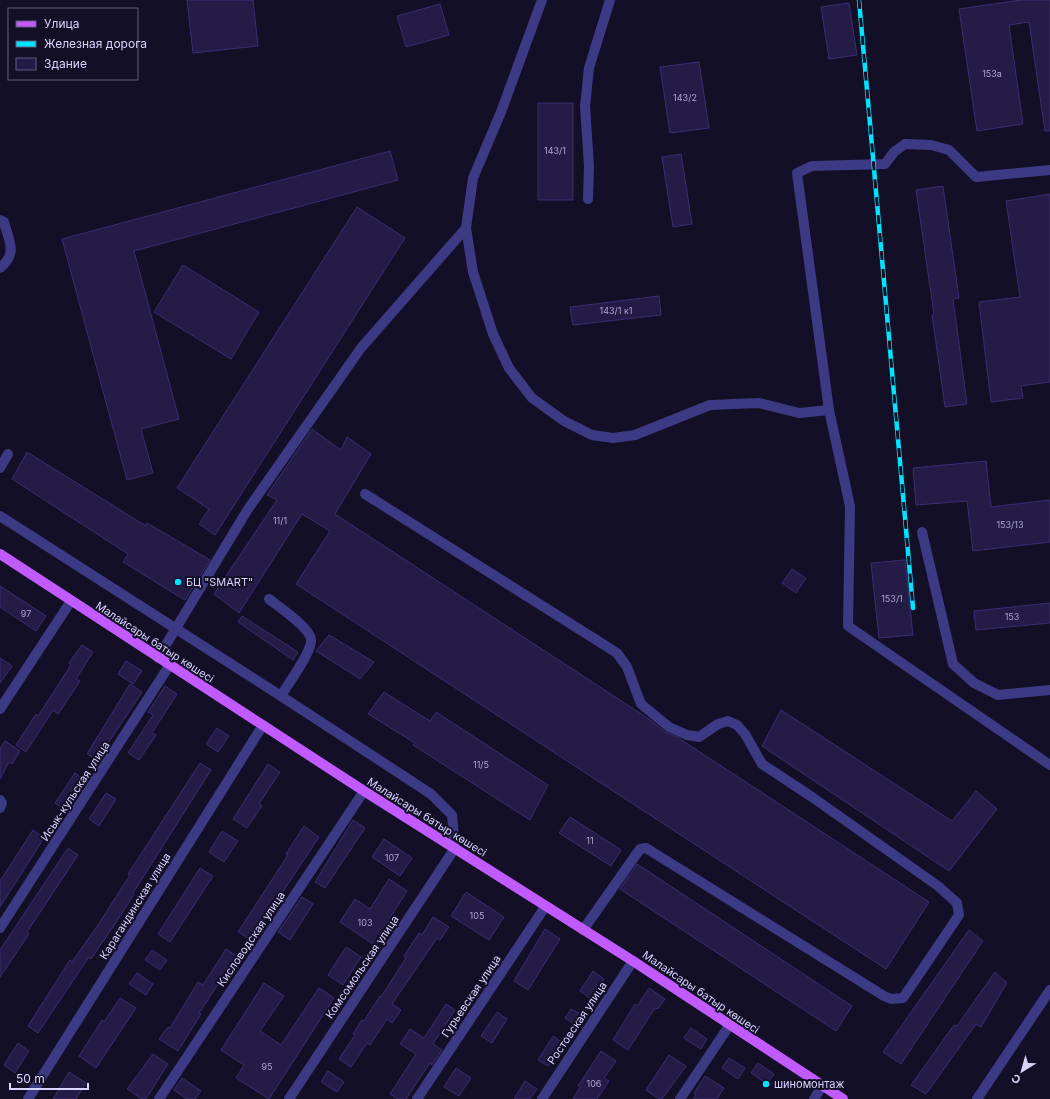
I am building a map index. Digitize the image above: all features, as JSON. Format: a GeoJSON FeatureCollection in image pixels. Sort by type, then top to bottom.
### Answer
{"type":"FeatureCollection","features":[{"type":"Feature","properties":{"kind":"main road","name":"Малайсары батыр көшесі"},"geometry":{"type":"LineString","coordinates":[[0,554],[169,666],[264,725],[545,907],[633,961],[729,1026],[843,1099]]}},
{"type":"Feature","properties":{"kind":"street"},"geometry":{"type":"LineString","coordinates":[[542,0],[501,112],[473,178],[466,228],[473,272],[493,334],[509,368],[532,398],[564,421],[592,434],[613,438],[635,436],[710,405],[759,403],[799,412],[829,410]]}},
{"type":"Feature","properties":{"kind":"street"},"geometry":{"type":"LineString","coordinates":[[588,199],[589,166],[585,106],[589,68],[610,0]]}},
{"type":"Feature","properties":{"kind":"street"},"geometry":{"type":"LineString","coordinates":[[1050,170],[976,177],[949,150],[931,145],[904,144],[894,152],[885,164],[863,166],[812,166],[797,173],[829,410],[850,506],[848,626],[1050,765]]}},
{"type":"Feature","properties":{"kind":"street"},"geometry":{"type":"LineString","coordinates":[[0,220],[4,222],[12,251],[11,257],[0,268]]}},
{"type":"Feature","properties":{"kind":"street"},"geometry":{"type":"LineString","coordinates":[[158,658],[248,509],[361,348],[466,228]]}},
{"type":"Feature","properties":{"kind":"street"},"geometry":{"type":"LineString","coordinates":[[0,468],[8,454]]}},
{"type":"Feature","properties":{"kind":"street"},"geometry":{"type":"LineString","coordinates":[[365,494],[617,653],[627,667],[641,704],[669,727],[687,735],[699,736],[723,722],[728,721],[737,725],[752,746],[762,764],[812,797],[938,886],[957,902],[959,915],[903,998],[891,999],[877,992],[646,848],[640,849],[583,930]]}},
{"type":"Feature","properties":{"kind":"street"},"geometry":{"type":"LineString","coordinates":[[0,516],[431,794],[452,815],[455,848]]}},
{"type":"Feature","properties":{"kind":"street"},"geometry":{"type":"LineString","coordinates":[[922,532],[953,664],[974,683],[998,695],[1050,690]]}},
{"type":"Feature","properties":{"kind":"street"},"geometry":{"type":"LineString","coordinates":[[269,599],[305,629],[311,639],[309,649],[281,696]]}},
{"type":"Feature","properties":{"kind":"street"},"geometry":{"type":"LineString","coordinates":[[0,709],[70,601]]}},
{"type":"Feature","properties":{"kind":"street","name":"Исык-кульская улица"},"geometry":{"type":"LineString","coordinates":[[0,928],[169,666]]}},
{"type":"Feature","properties":{"kind":"street","name":"Карагандинская улица"},"geometry":{"type":"LineString","coordinates":[[28,1099],[264,725]]}},
{"type":"Feature","properties":{"kind":"street","name":"Кисловодская улица"},"geometry":{"type":"LineString","coordinates":[[158,1099],[364,791]]}},
{"type":"Feature","properties":{"kind":"street"},"geometry":{"type":"LineString","coordinates":[[0,800],[2,803],[0,808]]}},
{"type":"Feature","properties":{"kind":"street","name":"Комсомольская улица"},"geometry":{"type":"LineString","coordinates":[[289,1099],[455,848]]}},
{"type":"Feature","properties":{"kind":"street","name":"Гурьевская улица"},"geometry":{"type":"LineString","coordinates":[[417,1099],[545,907]]}},
{"type":"Feature","properties":{"kind":"street","name":"Ростовская улица"},"geometry":{"type":"LineString","coordinates":[[542,1099],[633,961]]}},
{"type":"Feature","properties":{"kind":"street"},"geometry":{"type":"LineString","coordinates":[[976,1099],[1050,990]]}},
{"type":"Feature","properties":{"kind":"street"},"geometry":{"type":"LineString","coordinates":[[680,1099],[729,1026]]}},
{"type":"Feature","properties":{"kind":"street"},"geometry":{"type":"LineString","coordinates":[[814,1099],[822,1086]]}},
{"type":"Feature","properties":{"kind":"building"},"geometry":{"type":"Polygon","coordinates":[[[187,0],[253,0],[258,46],[193,53],[187,0]]]}},
{"type":"Feature","properties":{"kind":"building"},"geometry":{"type":"Polygon","coordinates":[[[1021,0],[1050,0],[1050,131],[1045,131],[1029,22],[1009,25],[1023,124],[977,131],[959,9],[1021,0]]]}},
{"type":"Feature","properties":{"kind":"building"},"geometry":{"type":"Polygon","coordinates":[[[849,3],[857,55],[829,59],[821,7],[849,3]]]}},
{"type":"Feature","properties":{"kind":"building"},"geometry":{"type":"Polygon","coordinates":[[[440,4],[449,35],[406,47],[397,16],[440,4]]]}},
{"type":"Feature","properties":{"kind":"building"},"geometry":{"type":"Polygon","coordinates":[[[699,62],[709,128],[670,133],[660,67],[699,62]]]}},
{"type":"Feature","properties":{"kind":"building"},"geometry":{"type":"Polygon","coordinates":[[[538,103],[573,103],[573,200],[538,200],[538,103]]]}},
{"type":"Feature","properties":{"kind":"building"},"geometry":{"type":"Polygon","coordinates":[[[390,151],[398,180],[134,251],[179,419],[141,429],[153,473],[127,480],[62,239],[390,151]]]}},
{"type":"Feature","properties":{"kind":"building"},"geometry":{"type":"Polygon","coordinates":[[[681,154],[692,224],[673,227],[662,157],[681,154]]]}},
{"type":"Feature","properties":{"kind":"building"},"geometry":{"type":"Polygon","coordinates":[[[943,186],[959,298],[953,299],[967,404],[945,407],[932,315],[934,314],[916,190],[943,186]]]}},
{"type":"Feature","properties":{"kind":"building"},"geometry":{"type":"Polygon","coordinates":[[[1050,194],[1050,382],[1021,386],[1023,398],[991,402],[979,302],[1020,297],[1006,201],[1050,194]]]}},
{"type":"Feature","properties":{"kind":"building"},"geometry":{"type":"Polygon","coordinates":[[[357,207],[405,238],[215,535],[199,524],[209,509],[177,488],[357,207]]]}},
{"type":"Feature","properties":{"kind":"building"},"geometry":{"type":"Polygon","coordinates":[[[183,265],[259,312],[231,359],[154,312],[183,265]]]}},
{"type":"Feature","properties":{"kind":"building"},"geometry":{"type":"Polygon","coordinates":[[[659,296],[661,315],[573,325],[570,307],[659,296]]]}},
{"type":"Feature","properties":{"kind":"building"},"geometry":{"type":"Polygon","coordinates":[[[312,429],[341,450],[347,437],[371,454],[335,514],[652,721],[665,732],[677,737],[929,902],[886,969],[296,584],[330,531],[302,514],[239,613],[214,594],[277,500],[267,495],[312,429]]]}},
{"type":"Feature","properties":{"kind":"building"},"geometry":{"type":"Polygon","coordinates":[[[27,452],[146,526],[147,523],[210,560],[185,600],[123,562],[128,554],[12,479],[27,452]]]}},
{"type":"Feature","properties":{"kind":"building"},"geometry":{"type":"Polygon","coordinates":[[[986,461],[991,507],[1050,500],[1050,542],[973,551],[967,501],[916,505],[913,468],[986,461]]]}},
{"type":"Feature","properties":{"kind":"building"},"geometry":{"type":"Polygon","coordinates":[[[905,560],[913,635],[879,638],[871,563],[905,560]]]}},
{"type":"Feature","properties":{"kind":"building"},"geometry":{"type":"Polygon","coordinates":[[[792,569],[806,578],[796,593],[782,583],[792,569]]]}},
{"type":"Feature","properties":{"kind":"building"},"geometry":{"type":"Polygon","coordinates":[[[0,586],[46,616],[36,631],[0,607],[0,586]]]}},
{"type":"Feature","properties":{"kind":"building"},"geometry":{"type":"Polygon","coordinates":[[[1050,603],[1050,623],[976,630],[974,611],[1050,603]]]}},
{"type":"Feature","properties":{"kind":"building"},"geometry":{"type":"Polygon","coordinates":[[[242,616],[298,652],[293,660],[238,622],[242,616]]]}},
{"type":"Feature","properties":{"kind":"building"},"geometry":{"type":"Polygon","coordinates":[[[329,635],[374,662],[360,679],[316,651],[329,635]]]}},
{"type":"Feature","properties":{"kind":"building"},"geometry":{"type":"Polygon","coordinates":[[[82,645],[93,652],[76,679],[80,681],[58,714],[53,710],[26,752],[16,745],[36,714],[38,716],[71,665],[69,663],[82,645]]]}},
{"type":"Feature","properties":{"kind":"building"},"geometry":{"type":"Polygon","coordinates":[[[0,658],[12,666],[0,683],[0,658]]]}},
{"type":"Feature","properties":{"kind":"building"},"geometry":{"type":"Polygon","coordinates":[[[126,661],[142,671],[133,684],[118,674],[126,661]]]}},
{"type":"Feature","properties":{"kind":"building"},"geometry":{"type":"Polygon","coordinates":[[[130,684],[142,692],[97,760],[87,754],[130,684]]]}},
{"type":"Feature","properties":{"kind":"building"},"geometry":{"type":"Polygon","coordinates":[[[165,686],[177,694],[152,733],[156,735],[139,760],[128,753],[153,715],[148,712],[165,686]]]}},
{"type":"Feature","properties":{"kind":"building"},"geometry":{"type":"Polygon","coordinates":[[[384,692],[430,721],[436,712],[548,785],[530,820],[413,745],[415,743],[368,714],[384,692]]]}},
{"type":"Feature","properties":{"kind":"building"},"geometry":{"type":"Polygon","coordinates":[[[781,710],[952,821],[976,791],[997,809],[949,871],[762,746],[781,710]]]}},
{"type":"Feature","properties":{"kind":"building"},"geometry":{"type":"Polygon","coordinates":[[[217,728],[229,736],[218,752],[206,744],[217,728]]]}},
{"type":"Feature","properties":{"kind":"building"},"geometry":{"type":"Polygon","coordinates":[[[5,741],[20,751],[12,764],[9,762],[0,779],[0,749],[5,741]]]}},
{"type":"Feature","properties":{"kind":"building"},"geometry":{"type":"Polygon","coordinates":[[[200,763],[211,770],[115,924],[91,959],[89,957],[38,1033],[28,1026],[70,960],[72,962],[98,925],[130,875],[128,874],[200,763]]]}},
{"type":"Feature","properties":{"kind":"building"},"geometry":{"type":"Polygon","coordinates":[[[268,764],[280,772],[259,804],[262,806],[247,828],[233,819],[268,764]]]}},
{"type":"Feature","properties":{"kind":"building"},"geometry":{"type":"Polygon","coordinates":[[[75,773],[84,780],[65,810],[55,803],[75,773]]]}},
{"type":"Feature","properties":{"kind":"building"},"geometry":{"type":"Polygon","coordinates":[[[106,793],[116,799],[99,826],[89,819],[106,793]]]}},
{"type":"Feature","properties":{"kind":"building"},"geometry":{"type":"Polygon","coordinates":[[[570,817],[621,850],[611,866],[559,833],[570,817]]]}},
{"type":"Feature","properties":{"kind":"building"},"geometry":{"type":"Polygon","coordinates":[[[353,820],[365,828],[325,888],[315,882],[353,820]]]}},
{"type":"Feature","properties":{"kind":"building"},"geometry":{"type":"Polygon","coordinates":[[[304,826],[319,837],[251,940],[238,932],[288,855],[286,854],[304,826]]]}},
{"type":"Feature","properties":{"kind":"building"},"geometry":{"type":"Polygon","coordinates":[[[33,830],[44,838],[0,907],[0,881],[33,830]]]}},
{"type":"Feature","properties":{"kind":"building"},"geometry":{"type":"Polygon","coordinates":[[[222,831],[238,841],[224,862],[209,852],[222,831]]]}},
{"type":"Feature","properties":{"kind":"building"},"geometry":{"type":"Polygon","coordinates":[[[384,839],[412,858],[400,876],[372,857],[384,839]]]}},
{"type":"Feature","properties":{"kind":"building"},"geometry":{"type":"Polygon","coordinates":[[[68,848],[78,855],[27,932],[29,934],[0,977],[0,950],[68,848]]]}},
{"type":"Feature","properties":{"kind":"building"},"geometry":{"type":"Polygon","coordinates":[[[637,864],[852,1006],[836,1031],[620,889],[637,864]]]}},
{"type":"Feature","properties":{"kind":"building"},"geometry":{"type":"Polygon","coordinates":[[[200,868],[213,876],[170,942],[158,934],[200,868]]]}},
{"type":"Feature","properties":{"kind":"building"},"geometry":{"type":"Polygon","coordinates":[[[389,879],[407,891],[388,921],[391,923],[376,946],[340,922],[355,899],[370,909],[389,879]]]}},
{"type":"Feature","properties":{"kind":"building"},"geometry":{"type":"Polygon","coordinates":[[[466,892],[504,917],[489,940],[451,916],[466,892]]]}},
{"type":"Feature","properties":{"kind":"building"},"geometry":{"type":"Polygon","coordinates":[[[302,897],[313,904],[290,940],[278,932],[302,897]]]}},
{"type":"Feature","properties":{"kind":"building"},"geometry":{"type":"Polygon","coordinates":[[[433,917],[449,927],[440,940],[437,938],[392,1004],[401,1010],[392,1023],[387,1019],[370,1045],[367,1043],[351,1067],[339,1059],[355,1035],[353,1034],[362,1020],[364,1021],[406,958],[404,956],[419,933],[422,935],[433,917]]]}},
{"type":"Feature","properties":{"kind":"building"},"geometry":{"type":"Polygon","coordinates":[[[545,929],[560,939],[528,990],[514,981],[545,929]]]}},
{"type":"Feature","properties":{"kind":"building"},"geometry":{"type":"Polygon","coordinates":[[[969,930],[983,941],[901,1064],[883,1052],[969,930]]]}},
{"type":"Feature","properties":{"kind":"building"},"geometry":{"type":"Polygon","coordinates":[[[346,947],[361,957],[343,985],[328,975],[346,947]]]}},
{"type":"Feature","properties":{"kind":"building"},"geometry":{"type":"Polygon","coordinates":[[[226,949],[237,956],[199,1013],[201,1014],[178,1051],[159,1039],[168,1027],[170,1028],[198,982],[203,985],[226,949]]]}},
{"type":"Feature","properties":{"kind":"building"},"geometry":{"type":"Polygon","coordinates":[[[152,950],[167,960],[160,970],[145,960],[152,950]]]}},
{"type":"Feature","properties":{"kind":"building"},"geometry":{"type":"Polygon","coordinates":[[[593,971],[604,979],[591,999],[580,991],[593,971]]]}},
{"type":"Feature","properties":{"kind":"building"},"geometry":{"type":"Polygon","coordinates":[[[995,972],[1007,983],[981,1027],[976,1024],[926,1094],[911,1085],[954,1025],[957,1026],[995,972]]]}},
{"type":"Feature","properties":{"kind":"building"},"geometry":{"type":"Polygon","coordinates":[[[137,973],[153,984],[146,995],[129,984],[137,973]]]}},
{"type":"Feature","properties":{"kind":"building"},"geometry":{"type":"Polygon","coordinates":[[[264,983],[284,996],[260,1031],[281,1045],[319,988],[334,998],[269,1099],[236,1078],[244,1065],[221,1050],[264,983]]]}},
{"type":"Feature","properties":{"kind":"building"},"geometry":{"type":"Polygon","coordinates":[[[649,988],[665,999],[658,1009],[655,1008],[628,1050],[613,1040],[635,1004],[637,1006],[649,988]]]}},
{"type":"Feature","properties":{"kind":"building"},"geometry":{"type":"Polygon","coordinates":[[[120,998],[136,1008],[96,1068],[79,1056],[102,1020],[104,1022],[120,998]]]}},
{"type":"Feature","properties":{"kind":"building"},"geometry":{"type":"Polygon","coordinates":[[[446,1004],[455,1010],[433,1044],[442,1050],[432,1065],[430,1063],[406,1099],[398,1099],[390,1094],[416,1054],[400,1044],[410,1029],[424,1038],[446,1004]]]}},
{"type":"Feature","properties":{"kind":"building"},"geometry":{"type":"Polygon","coordinates":[[[571,1009],[583,1015],[576,1026],[565,1018],[571,1009]]]}},
{"type":"Feature","properties":{"kind":"building"},"geometry":{"type":"Polygon","coordinates":[[[497,1012],[507,1019],[492,1043],[481,1036],[497,1012]]]}},
{"type":"Feature","properties":{"kind":"building"},"geometry":{"type":"Polygon","coordinates":[[[691,1028],[707,1039],[701,1049],[684,1038],[691,1028]]]}},
{"type":"Feature","properties":{"kind":"building"},"geometry":{"type":"Polygon","coordinates":[[[553,1036],[563,1043],[548,1066],[538,1060],[553,1036]]]}},
{"type":"Feature","properties":{"kind":"building"},"geometry":{"type":"Polygon","coordinates":[[[18,1043],[29,1051],[15,1073],[4,1065],[18,1043]]]}},
{"type":"Feature","properties":{"kind":"building"},"geometry":{"type":"Polygon","coordinates":[[[601,1051],[616,1061],[604,1078],[609,1081],[597,1099],[573,1099],[580,1087],[578,1086],[601,1051]]]}},
{"type":"Feature","properties":{"kind":"building"},"geometry":{"type":"Polygon","coordinates":[[[153,1054],[168,1064],[146,1099],[142,1099],[127,1089],[153,1054]]]}},
{"type":"Feature","properties":{"kind":"building"},"geometry":{"type":"Polygon","coordinates":[[[669,1055],[686,1066],[662,1099],[659,1099],[646,1090],[669,1055]]]}},
{"type":"Feature","properties":{"kind":"building"},"geometry":{"type":"Polygon","coordinates":[[[729,1058],[745,1068],[738,1079],[722,1068],[729,1058]]]}},
{"type":"Feature","properties":{"kind":"building"},"geometry":{"type":"Polygon","coordinates":[[[758,1063],[774,1074],[767,1084],[751,1073],[758,1063]]]}},
{"type":"Feature","properties":{"kind":"building"},"geometry":{"type":"Polygon","coordinates":[[[456,1068],[471,1078],[459,1096],[444,1087],[456,1068]]]}},
{"type":"Feature","properties":{"kind":"building"},"geometry":{"type":"Polygon","coordinates":[[[328,1071],[344,1082],[337,1092],[321,1082],[328,1071]]]}},
{"type":"Feature","properties":{"kind":"building"},"geometry":{"type":"Polygon","coordinates":[[[69,1072],[86,1083],[76,1099],[53,1099],[69,1072]]]}},
{"type":"Feature","properties":{"kind":"building"},"geometry":{"type":"Polygon","coordinates":[[[705,1076],[724,1088],[717,1099],[693,1099],[696,1095],[694,1093],[705,1076]]]}},
{"type":"Feature","properties":{"kind":"building"},"geometry":{"type":"Polygon","coordinates":[[[182,1078],[201,1091],[195,1099],[187,1099],[174,1090],[182,1078]]]}},
{"type":"Feature","properties":{"kind":"building"},"geometry":{"type":"Polygon","coordinates":[[[525,1081],[537,1089],[530,1099],[514,1099],[525,1081]]]}},
{"type":"Feature","properties":{"kind":"railway"},"geometry":{"type":"LineString","coordinates":[[859,0],[913,608]]}},
{"type":"Feature","properties":{"kind":"place","name":"БЦ \"SMART\""},"geometry":{"type":"Point","coordinates":[178,582]}},
{"type":"Feature","properties":{"kind":"place","name":"шиномонтаж"},"geometry":{"type":"Point","coordinates":[766,1084]}}]}
